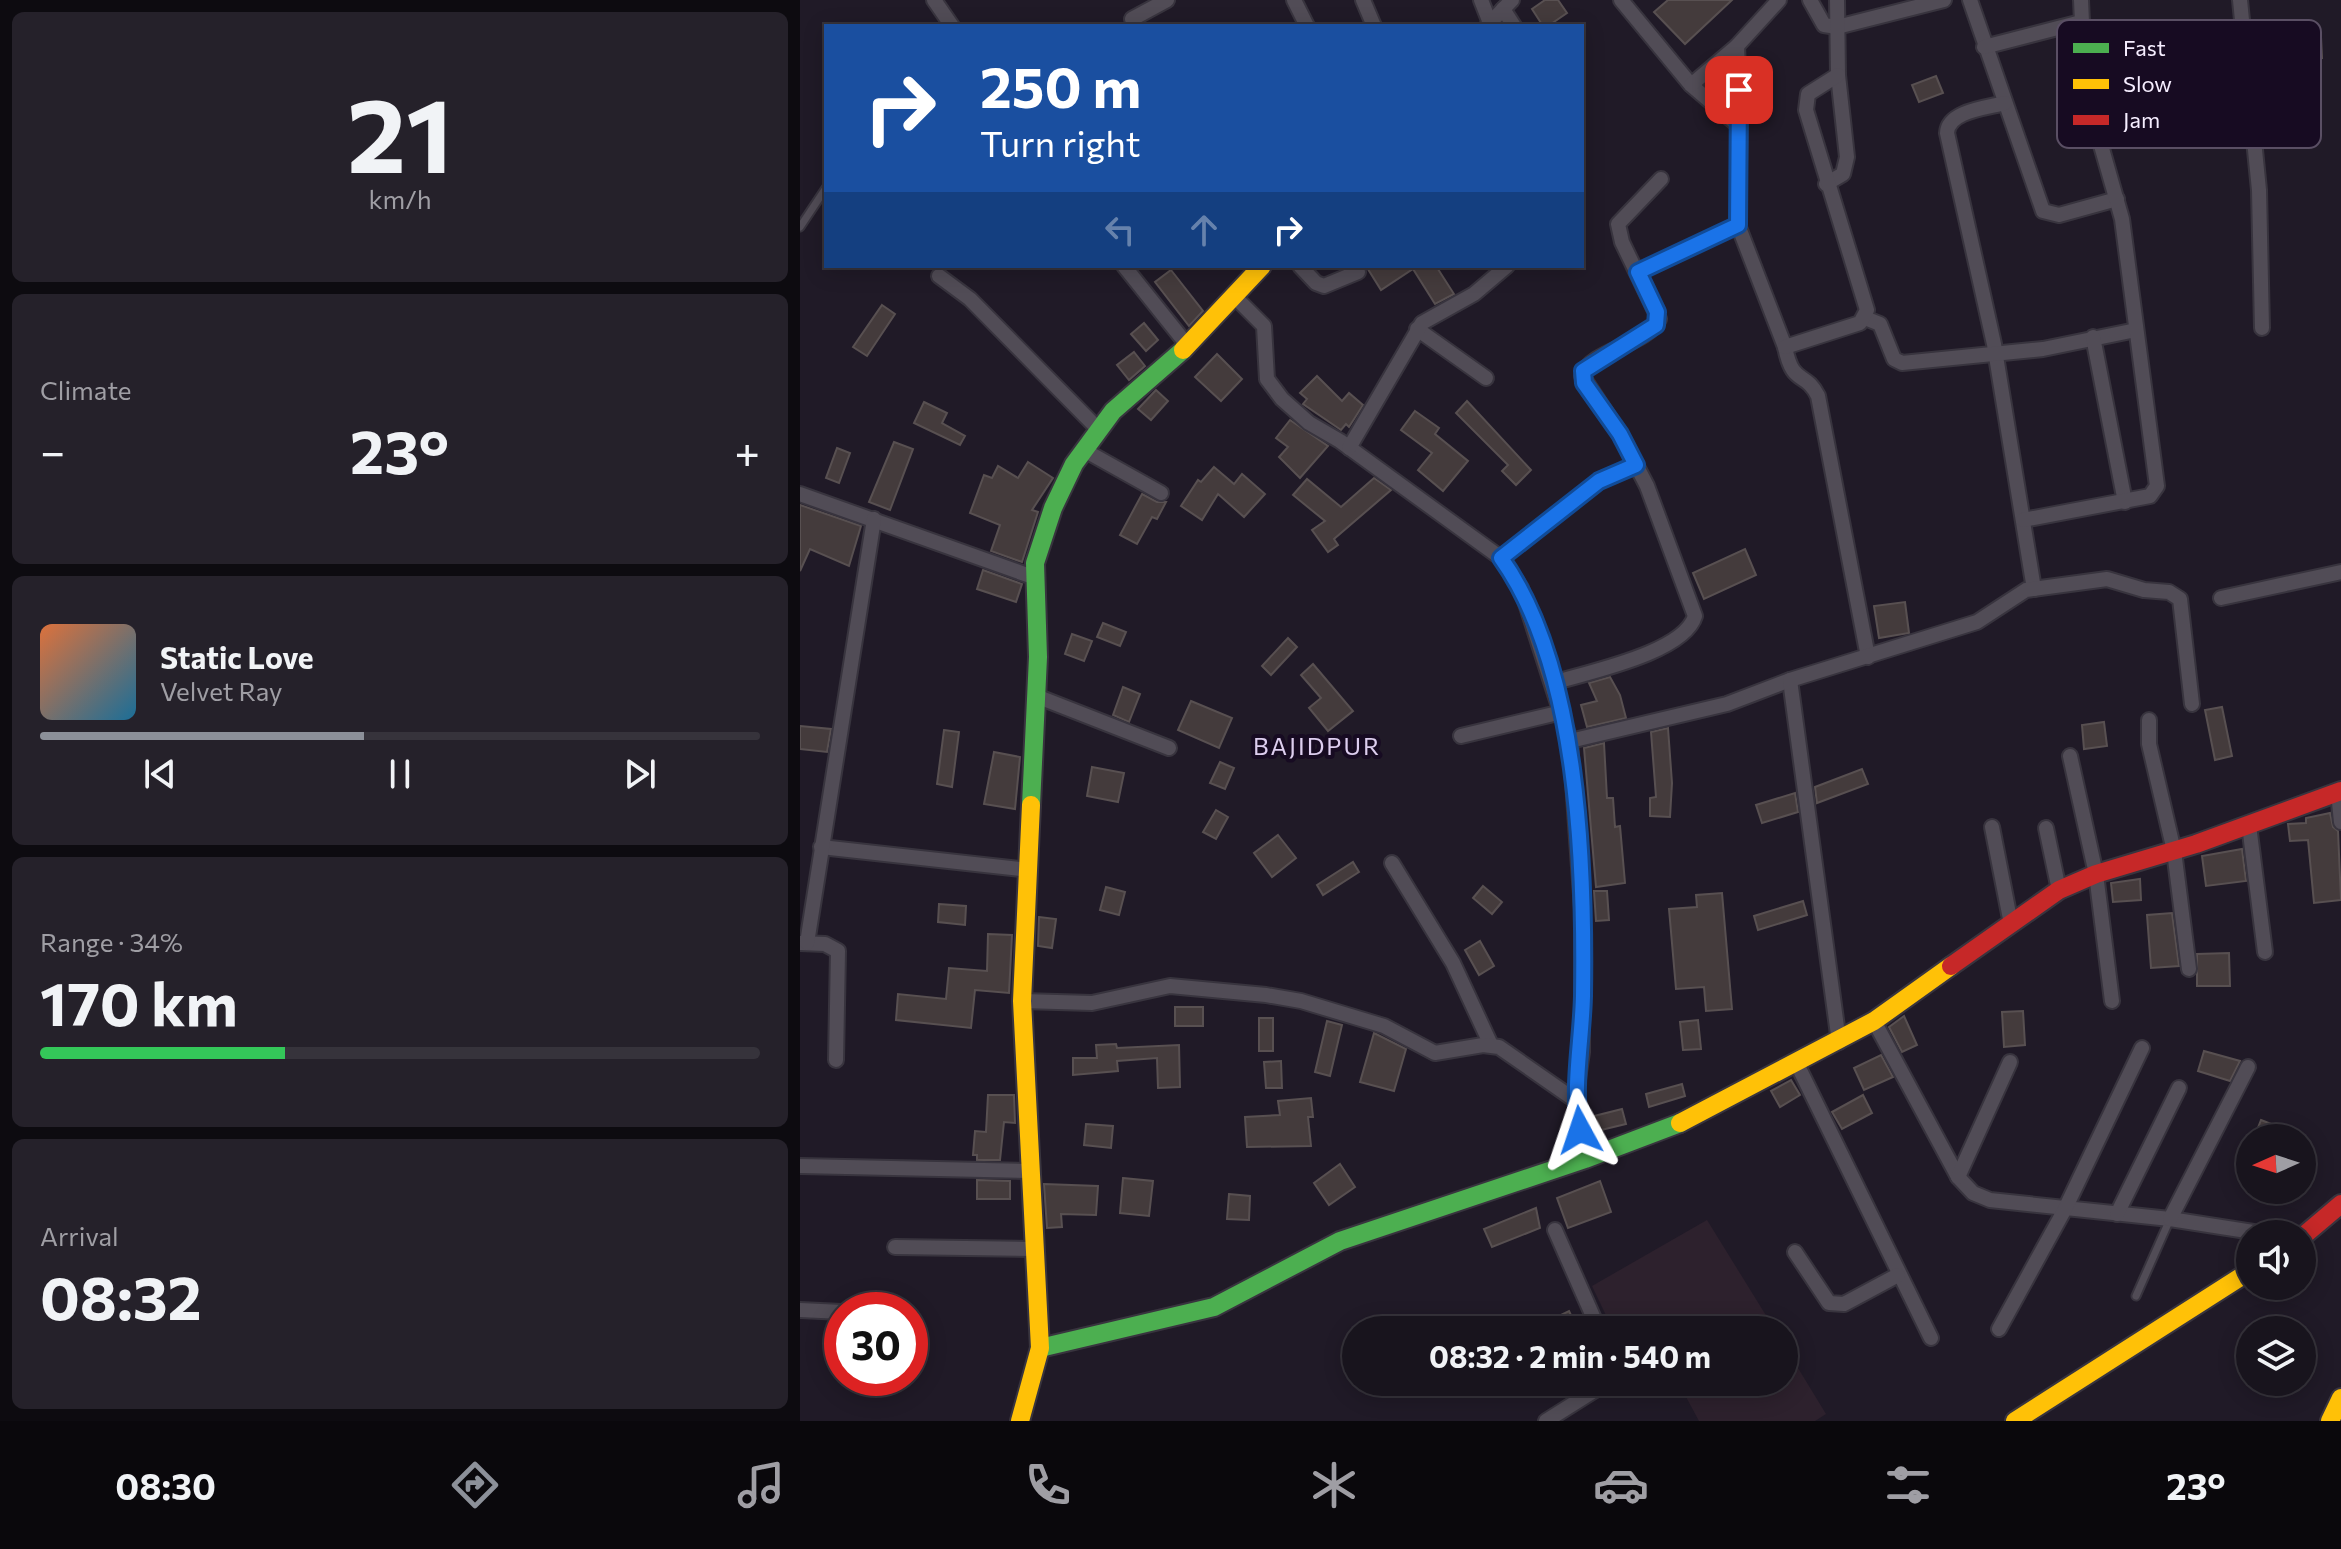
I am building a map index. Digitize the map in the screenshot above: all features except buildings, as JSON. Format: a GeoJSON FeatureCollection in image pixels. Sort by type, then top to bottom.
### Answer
{"type":"FeatureCollection","features":[{"type":"Feature","properties":{"kind":"street"},"geometry":{"type":"LineString","coordinates":[[934,0],[951,24]]}},
{"type":"Feature","properties":{"kind":"street"},"geometry":{"type":"LineString","coordinates":[[1132,19],[1167,0]]}},
{"type":"Feature","properties":{"kind":"street"},"geometry":{"type":"LineString","coordinates":[[1294,0],[1306,24]]}},
{"type":"Feature","properties":{"kind":"street"},"geometry":{"type":"LineString","coordinates":[[1363,0],[1373,24]]}},
{"type":"Feature","properties":{"kind":"street"},"geometry":{"type":"LineString","coordinates":[[1481,0],[1489,24],[1508,5]]}},
{"type":"Feature","properties":{"kind":"street"},"geometry":{"type":"LineString","coordinates":[[1621,0],[1691,85],[1740,127]]}},
{"type":"Feature","properties":{"kind":"street"},"geometry":{"type":"LineString","coordinates":[[1691,85],[1737,46],[1779,0]]}},
{"type":"Feature","properties":{"kind":"street"},"geometry":{"type":"LineString","coordinates":[[1810,0],[1824,25],[1837,27],[1944,0]]}},
{"type":"Feature","properties":{"kind":"street"},"geometry":{"type":"LineString","coordinates":[[1826,184],[1843,174],[1847,167],[1838,75],[1837,0]]}},
{"type":"Feature","properties":{"kind":"street"},"geometry":{"type":"LineString","coordinates":[[1970,0],[2043,211],[2059,215],[2117,199]]}},
{"type":"Feature","properties":{"kind":"street"},"geometry":{"type":"LineString","coordinates":[[2081,20],[2085,0]]}},
{"type":"Feature","properties":{"kind":"street"},"geometry":{"type":"LineString","coordinates":[[2240,0],[2242,20]]}},
{"type":"Feature","properties":{"kind":"street"},"geometry":{"type":"LineString","coordinates":[[1984,47],[2057,28]]}},
{"type":"Feature","properties":{"kind":"street"},"geometry":{"type":"LineString","coordinates":[[1737,46],[1740,127],[1738,225],[1792,372],[1808,382],[1818,396],[1868,657]]}},
{"type":"Feature","properties":{"kind":"street"},"geometry":{"type":"LineString","coordinates":[[1785,347],[1860,323],[1867,310],[1826,184],[1806,101],[1815,87],[1838,75]]}},
{"type":"Feature","properties":{"kind":"street"},"geometry":{"type":"LineString","coordinates":[[2005,103],[1955,117],[1947,126],[1947,133],[1996,355],[2034,589]]}},
{"type":"Feature","properties":{"kind":"street"},"geometry":{"type":"LineString","coordinates":[[2023,520],[2150,496],[2157,486],[2117,199],[2102,148]]}},
{"type":"Feature","properties":{"kind":"street"},"geometry":{"type":"LineString","coordinates":[[2255,148],[2259,190],[2262,328]]}},
{"type":"Feature","properties":{"kind":"street"},"geometry":{"type":"LineString","coordinates":[[1553,683],[1658,649],[1688,632],[1692,625],[1693,609],[1636,465],[1620,434],[1582,376],[1588,366],[1656,325],[1657,312],[1622,242],[1618,224],[1661,179]]}},
{"type":"Feature","properties":{"kind":"street"},"geometry":{"type":"LineString","coordinates":[[1638,272],[1738,225]]}},
{"type":"Feature","properties":{"kind":"street"},"geometry":{"type":"LineString","coordinates":[[1126,268],[1188,346]]}},
{"type":"Feature","properties":{"kind":"street"},"geometry":{"type":"LineString","coordinates":[[1024,1419],[1040,1348],[1022,1001],[1036,696],[1033,577],[1053,508],[1084,450],[1113,411],[1188,346],[1260,268]]}},
{"type":"Feature","properties":{"kind":"street"},"geometry":{"type":"LineString","coordinates":[[1302,268],[1316,283],[1324,286],[1358,272]]}},
{"type":"Feature","properties":{"kind":"street"},"geometry":{"type":"LineString","coordinates":[[1349,448],[1417,329],[1474,294],[1505,268]]}},
{"type":"Feature","properties":{"kind":"street"},"geometry":{"type":"LineString","coordinates":[[939,276],[970,299],[1099,430]]}},
{"type":"Feature","properties":{"kind":"street"},"geometry":{"type":"LineString","coordinates":[[1234,296],[1264,326],[1270,385],[1309,423],[1349,448],[1501,558],[1521,588],[1570,741],[1583,925],[1582,1052],[1575,1100],[1585,1159]]}},
{"type":"Feature","properties":{"kind":"street"},"geometry":{"type":"LineString","coordinates":[[1865,318],[1880,324],[1896,362],[2053,348],[2136,330]]}},
{"type":"Feature","properties":{"kind":"street"},"geometry":{"type":"LineString","coordinates":[[1417,329],[1486,378]]}},
{"type":"Feature","properties":{"kind":"street"},"geometry":{"type":"LineString","coordinates":[[2093,337],[2125,502]]}},
{"type":"Feature","properties":{"kind":"street"},"geometry":{"type":"LineString","coordinates":[[1084,450],[1161,493]]}},
{"type":"Feature","properties":{"kind":"street"},"geometry":{"type":"LineString","coordinates":[[1501,558],[1599,481],[1636,465]]}},
{"type":"Feature","properties":{"kind":"street"},"geometry":{"type":"LineString","coordinates":[[800,494],[1033,577]]}},
{"type":"Feature","properties":{"kind":"street"},"geometry":{"type":"LineString","coordinates":[[836,1060],[838,951],[825,944],[804,943],[874,519]]}},
{"type":"Feature","properties":{"kind":"street"},"geometry":{"type":"LineString","coordinates":[[2221,598],[2341,572]]}},
{"type":"Feature","properties":{"kind":"street"},"geometry":{"type":"LineString","coordinates":[[1570,741],[1727,704],[1790,680],[1977,622],[2020,593],[2107,579],[2175,595],[2183,609],[2192,704]]}},
{"type":"Feature","properties":{"kind":"street"},"geometry":{"type":"LineString","coordinates":[[1790,680],[1839,1042]]}},
{"type":"Feature","properties":{"kind":"street"},"geometry":{"type":"LineString","coordinates":[[1036,696],[1169,748]]}},
{"type":"Feature","properties":{"kind":"street"},"geometry":{"type":"LineString","coordinates":[[1461,736],[1562,712]]}},
{"type":"Feature","properties":{"kind":"street"},"geometry":{"type":"LineString","coordinates":[[2149,720],[2149,744],[2174,851],[2189,969]]}},
{"type":"Feature","properties":{"kind":"street"},"geometry":{"type":"LineString","coordinates":[[2070,756],[2096,874],[2112,1001]]}},
{"type":"Feature","properties":{"kind":"street"},"geometry":{"type":"LineString","coordinates":[[1040,1348],[1214,1307],[1340,1241],[1585,1159],[1693,1118],[1874,1021],[2059,890],[2096,874],[2174,851],[2340,791],[2341,822]]}},
{"type":"Feature","properties":{"kind":"street"},"geometry":{"type":"LineString","coordinates":[[2249,825],[2265,952]]}},
{"type":"Feature","properties":{"kind":"street"},"geometry":{"type":"LineString","coordinates":[[1992,827],[2011,924]]}},
{"type":"Feature","properties":{"kind":"street"},"geometry":{"type":"LineString","coordinates":[[2046,828],[2059,890]]}},
{"type":"Feature","properties":{"kind":"street"},"geometry":{"type":"LineString","coordinates":[[821,847],[1029,870]]}},
{"type":"Feature","properties":{"kind":"street"},"geometry":{"type":"LineString","coordinates":[[1392,863],[1453,963],[1491,1045]]}},
{"type":"Feature","properties":{"kind":"street"},"geometry":{"type":"LineString","coordinates":[[1022,1001],[1092,1003],[1170,986],[1204,986],[1301,1001],[1384,1026],[1435,1053],[1491,1045],[1512,1053],[1575,1100]]}},
{"type":"Feature","properties":{"kind":"street"},"geometry":{"type":"LineString","coordinates":[[1874,1021],[1958,1177],[1973,1193],[1990,1200],[2170,1219],[2236,1229]]}},
{"type":"Feature","properties":{"kind":"street"},"geometry":{"type":"LineString","coordinates":[[1999,1329],[2065,1209],[2142,1048]]}},
{"type":"Feature","properties":{"kind":"street"},"geometry":{"type":"LineString","coordinates":[[1958,1177],[2010,1062]]}},
{"type":"Feature","properties":{"kind":"street"},"geometry":{"type":"LineString","coordinates":[[1797,1064],[1931,1338]]}},
{"type":"Feature","properties":{"kind":"street"},"geometry":{"type":"LineString","coordinates":[[2170,1219],[2248,1067]]}},
{"type":"Feature","properties":{"kind":"street"},"geometry":{"type":"LineString","coordinates":[[2117,1214],[2179,1088]]}},
{"type":"Feature","properties":{"kind":"street"},"geometry":{"type":"LineString","coordinates":[[800,1166],[1031,1171]]}},
{"type":"Feature","properties":{"kind":"street"},"geometry":{"type":"LineString","coordinates":[[2316,1225],[2341,1204]]}},
{"type":"Feature","properties":{"kind":"street"},"geometry":{"type":"LineString","coordinates":[[1555,1230],[1593,1316]]}},
{"type":"Feature","properties":{"kind":"street"},"geometry":{"type":"LineString","coordinates":[[895,1247],[1034,1249]]}},
{"type":"Feature","properties":{"kind":"street"},"geometry":{"type":"LineString","coordinates":[[1795,1252],[1829,1303],[1844,1304],[1898,1275]]}},
{"type":"Feature","properties":{"kind":"street"},"geometry":{"type":"LineString","coordinates":[[2015,1421],[2236,1280]]}},
{"type":"Feature","properties":{"kind":"street"},"geometry":{"type":"LineString","coordinates":[[800,1310],[824,1311]]}},
{"type":"Feature","properties":{"kind":"street"},"geometry":{"type":"LineString","coordinates":[[1554,1419],[1588,1396]]}},
{"type":"Feature","properties":{"kind":"street"},"geometry":{"type":"LineString","coordinates":[[2330,1421],[2341,1398]]}},
{"type":"Feature","properties":{"kind":"lane"},"geometry":{"type":"LineString","coordinates":[[800,227],[824,191]]}},
{"type":"Feature","properties":{"kind":"lane"},"geometry":{"type":"LineString","coordinates":[[2136,1296],[2170,1219]]}},
{"type":"Feature","properties":{"kind":"shaded area"},"geometry":{"type":"Polygon","coordinates":[[[1707,1220],[1766,1316],[1606,1316],[1592,1286],[1707,1220]]]}},
{"type":"Feature","properties":{"kind":"shaded area"},"geometry":{"type":"Polygon","coordinates":[[[1798,1368],[1826,1414],[1815,1421],[1699,1421],[1686,1396],[1798,1396],[1798,1368]]]}},
{"type":"Feature","properties":{"kind":"traffic: fast"},"geometry":{"type":"LineString","coordinates":[[1031,805],[1038,657],[1035,563],[1053,508],[1074,464],[1113,411],[1183,350]]}},
{"type":"Feature","properties":{"kind":"traffic: fast"},"geometry":{"type":"LineString","coordinates":[[1040,1348],[1214,1307],[1340,1241],[1585,1159],[1680,1123]]}},
{"type":"Feature","properties":{"kind":"traffic: slow"},"geometry":{"type":"LineString","coordinates":[[1183,350],[1260,268]]}},
{"type":"Feature","properties":{"kind":"traffic: slow"},"geometry":{"type":"LineString","coordinates":[[1020,1421],[1040,1348],[1022,1001],[1031,805]]}},
{"type":"Feature","properties":{"kind":"traffic: slow"},"geometry":{"type":"LineString","coordinates":[[1680,1123],[1874,1021],[1951,966]]}},
{"type":"Feature","properties":{"kind":"traffic: slow"},"geometry":{"type":"LineString","coordinates":[[2015,1421],[2236,1280]]}},
{"type":"Feature","properties":{"kind":"traffic: slow"},"geometry":{"type":"LineString","coordinates":[[2330,1421],[2341,1398]]}},
{"type":"Feature","properties":{"kind":"traffic: jam"},"geometry":{"type":"LineString","coordinates":[[1951,966],[2059,890],[2096,874],[2196,844],[2341,791]]}},
{"type":"Feature","properties":{"kind":"traffic: jam"},"geometry":{"type":"LineString","coordinates":[[2316,1225],[2341,1204]]}},
{"type":"Feature","properties":{"kind":"district","name":"BAJIDPUR"},"geometry":{"type":"Point","coordinates":[1317,747]}},
{"type":"Feature","properties":{"kind":"route"},"geometry":{"type":"LineString","coordinates":[[1580,1130],[1575,1100],[1582,1052],[1582,909],[1570,741],[1521,588],[1501,558],[1599,481],[1636,465],[1620,434],[1584,383],[1583,371],[1656,325],[1659,319],[1657,312],[1638,272],[1738,225],[1739,90]]}}]}
